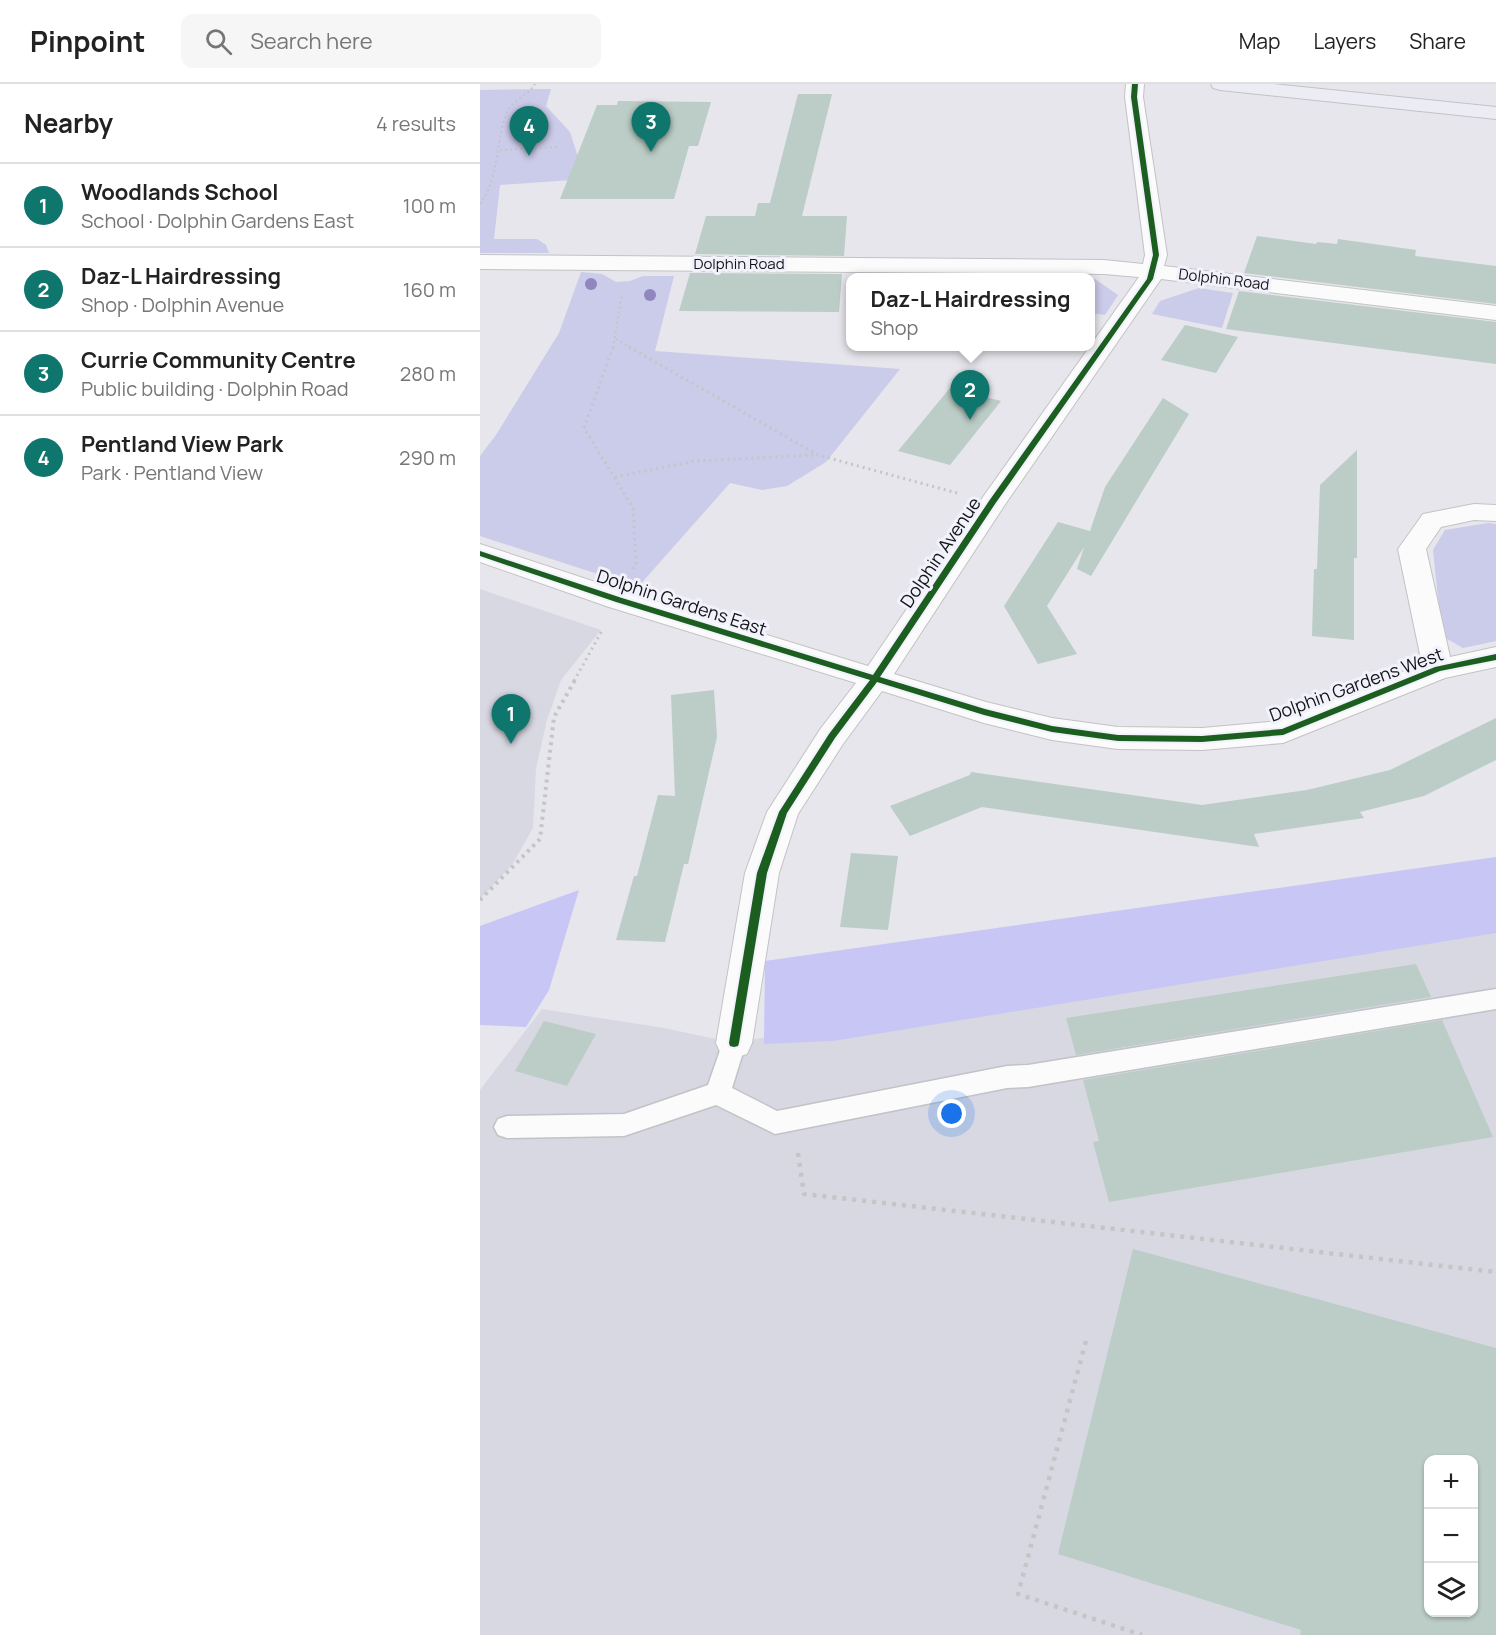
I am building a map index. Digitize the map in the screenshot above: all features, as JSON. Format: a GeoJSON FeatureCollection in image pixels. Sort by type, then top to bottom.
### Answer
{"type":"FeatureCollection","features":[{"type":"Feature","properties":{"kind":"main road"},"geometry":{"type":"LineString","coordinates":[[1220,84],[1496,113]]}},
{"type":"Feature","properties":{"kind":"street","name":"Dolphin Avenue"},"geometry":{"type":"LineString","coordinates":[[734,1043],[762,873],[783,812],[832,736],[875,679],[992,503],[1145,288],[1153,270],[1156,255],[1134,98],[1135,84]]}},
{"type":"Feature","properties":{"kind":"street","name":"Dolphin Road"},"geometry":{"type":"LineString","coordinates":[[480,262],[1104,267],[1153,270],[1496,313]]}},
{"type":"Feature","properties":{"kind":"street","name":"Dolphin Gardens West"},"geometry":{"type":"LineString","coordinates":[[1438,669],[1412,549],[1432,520],[1474,512],[1496,513]]}},
{"type":"Feature","properties":{"kind":"street","name":"Dolphin Gardens East"},"geometry":{"type":"LineString","coordinates":[[481,555],[875,679]]}},
{"type":"Feature","properties":{"kind":"street","name":"Dolphin Gardens West"},"geometry":{"type":"LineString","coordinates":[[875,679],[984,712],[1052,729],[1118,738],[1202,739],[1283,732],[1438,669],[1496,657]]}},
{"type":"Feature","properties":{"kind":"lane"},"geometry":{"type":"LineString","coordinates":[[507,1127],[624,1125],[718,1093],[775,1123],[1007,1077],[1028,1076],[1496,999]]}},
{"type":"Feature","properties":{"kind":"lane"},"geometry":{"type":"LineString","coordinates":[[718,1093],[734,1043]]}},
{"type":"Feature","properties":{"kind":"path"},"geometry":{"type":"LineString","coordinates":[[480,204],[486,197],[500,150],[507,112],[533,89],[535,84]]}},
{"type":"Feature","properties":{"kind":"path"},"geometry":{"type":"LineString","coordinates":[[500,150],[558,147]]}},
{"type":"Feature","properties":{"kind":"path"},"geometry":{"type":"LineString","coordinates":[[616,339],[818,455],[992,503]]}},
{"type":"Feature","properties":{"kind":"path"},"geometry":{"type":"LineString","coordinates":[[615,477],[695,461],[818,455]]}},
{"type":"Feature","properties":{"kind":"path"},"geometry":{"type":"LineString","coordinates":[[794,1119],[804,1194],[1496,1272]]}},
{"type":"Feature","properties":{"kind":"path"},"geometry":{"type":"LineString","coordinates":[[1086,1341],[1018,1594],[1142,1635]]}},
{"type":"Feature","properties":{"kind":"shaded area"},"geometry":{"type":"Polygon","coordinates":[[[551,89],[546,106],[570,132],[585,179],[500,185],[494,239],[537,239],[546,245],[549,253],[480,253],[480,90],[551,89]]]}},
{"type":"Feature","properties":{"kind":"shaded area"},"geometry":{"type":"Polygon","coordinates":[[[581,272],[602,274],[616,282],[630,281],[643,276],[674,276],[655,351],[900,369],[826,462],[787,486],[762,490],[730,483],[638,587],[480,536],[480,456],[496,435],[559,333],[581,272]]]}},
{"type":"Feature","properties":{"kind":"shaded area"},"geometry":{"type":"Polygon","coordinates":[[[1095,279],[1118,295],[1105,315],[1095,314],[1095,279]]]}},
{"type":"Feature","properties":{"kind":"shaded area"},"geometry":{"type":"Polygon","coordinates":[[[1199,288],[1233,293],[1222,328],[1152,314],[1160,301],[1199,288]]]}},
{"type":"Feature","properties":{"kind":"shaded area"},"geometry":{"type":"Polygon","coordinates":[[[1488,523],[1496,524],[1496,641],[1463,648],[1442,636],[1433,550],[1445,530],[1488,523]]]}},
{"type":"Feature","properties":{"kind":"shaded area"},"geometry":{"type":"Polygon","coordinates":[[[480,589],[601,630],[561,680],[547,720],[536,768],[533,828],[512,865],[480,899],[480,589]]]}},
{"type":"Feature","properties":{"kind":"shaded area"},"geometry":{"type":"Polygon","coordinates":[[[1496,857],[1496,933],[833,1041],[764,1044],[765,961],[1496,857]]]}},
{"type":"Feature","properties":{"kind":"shaded area"},"geometry":{"type":"Polygon","coordinates":[[[579,890],[549,990],[526,1027],[480,1025],[480,926],[579,890]]]}},
{"type":"Feature","properties":{"kind":"shaded area"},"geometry":{"type":"Polygon","coordinates":[[[1496,927],[1496,1635],[480,1635],[480,1090],[542,1009],[664,1028],[734,1043],[833,1025],[1496,927]]]}},
{"type":"Feature","properties":{"kind":"building"},"geometry":{"type":"Polygon","coordinates":[[[798,94],[832,94],[802,216],[847,216],[844,256],[695,254],[706,216],[755,216],[758,203],[770,203],[798,94]]]}},
{"type":"Feature","properties":{"kind":"building"},"geometry":{"type":"Polygon","coordinates":[[[618,101],[711,102],[698,146],[689,146],[674,199],[560,199],[597,105],[617,105],[618,101]]]}},
{"type":"Feature","properties":{"kind":"building"},"geometry":{"type":"Polygon","coordinates":[[[1257,236],[1316,244],[1317,242],[1337,244],[1338,239],[1416,250],[1415,256],[1496,266],[1496,304],[1244,273],[1257,236]]]}},
{"type":"Feature","properties":{"kind":"building"},"geometry":{"type":"Polygon","coordinates":[[[690,273],[842,274],[839,312],[679,311],[690,273]]]}},
{"type":"Feature","properties":{"kind":"building"},"geometry":{"type":"Polygon","coordinates":[[[1239,291],[1496,322],[1496,364],[1226,329],[1239,291]]]}},
{"type":"Feature","properties":{"kind":"building"},"geometry":{"type":"Polygon","coordinates":[[[1185,325],[1238,337],[1216,373],[1161,360],[1185,325]]]}},
{"type":"Feature","properties":{"kind":"building"},"geometry":{"type":"Polygon","coordinates":[[[950,388],[1001,401],[950,465],[898,451],[950,388]]]}},
{"type":"Feature","properties":{"kind":"building"},"geometry":{"type":"Polygon","coordinates":[[[1163,398],[1189,414],[1091,576],[1077,569],[1084,547],[1047,606],[1077,654],[1038,664],[1004,606],[1058,522],[1090,531],[1105,487],[1163,398]]]}},
{"type":"Feature","properties":{"kind":"building"},"geometry":{"type":"Polygon","coordinates":[[[1357,450],[1354,640],[1312,636],[1320,485],[1357,450]]]}},
{"type":"Feature","properties":{"kind":"building"},"geometry":{"type":"Polygon","coordinates":[[[714,690],[717,737],[688,864],[684,864],[665,942],[616,940],[634,876],[637,876],[658,795],[675,796],[671,695],[714,690]]]}},
{"type":"Feature","properties":{"kind":"building"},"geometry":{"type":"Polygon","coordinates":[[[1496,718],[1496,760],[1424,796],[1360,812],[1364,818],[1254,834],[1259,847],[982,807],[910,836],[890,806],[970,775],[971,772],[1202,805],[1307,790],[1390,770],[1496,718]]]}},
{"type":"Feature","properties":{"kind":"building"},"geometry":{"type":"Polygon","coordinates":[[[851,853],[898,856],[888,930],[840,927],[851,853]]]}},
{"type":"Feature","properties":{"kind":"building"},"geometry":{"type":"Polygon","coordinates":[[[1416,964],[1431,997],[1076,1055],[1066,1018],[1416,964]]]}},
{"type":"Feature","properties":{"kind":"building"},"geometry":{"type":"Polygon","coordinates":[[[1442,1020],[1493,1137],[1109,1202],[1093,1142],[1099,1141],[1083,1080],[1442,1020]]]}},
{"type":"Feature","properties":{"kind":"building"},"geometry":{"type":"Polygon","coordinates":[[[544,1021],[596,1034],[567,1086],[515,1071],[544,1021]]]}},
{"type":"Feature","properties":{"kind":"building"},"geometry":{"type":"Polygon","coordinates":[[[1133,1249],[1496,1348],[1496,1635],[1300,1635],[1301,1630],[1058,1554],[1133,1249]]]}},
{"type":"Feature","properties":{"kind":"cycle path"},"geometry":{"type":"LineString","coordinates":[[734,1043],[762,873],[783,812],[832,736],[875,679],[992,503],[1150,279],[1156,255],[1134,97],[1135,84]]}},
{"type":"Feature","properties":{"kind":"cycle path"},"geometry":{"type":"LineString","coordinates":[[480,553],[619,600],[984,712],[1052,729],[1118,738],[1202,739],[1283,732],[1438,669],[1496,657]]}},
{"type":"Feature","properties":{"kind":"place","name":"Currie Community Centre"},"geometry":{"type":"Point","coordinates":[651,152]}},
{"type":"Feature","properties":{"kind":"place","name":"Pentland View Park"},"geometry":{"type":"Point","coordinates":[529,156]}},
{"type":"Feature","properties":{"kind":"place","name":"Daz-L Hairdressing"},"geometry":{"type":"Point","coordinates":[970,420]}},
{"type":"Feature","properties":{"kind":"place","name":"Woodlands School"},"geometry":{"type":"Point","coordinates":[511,744]}}]}
